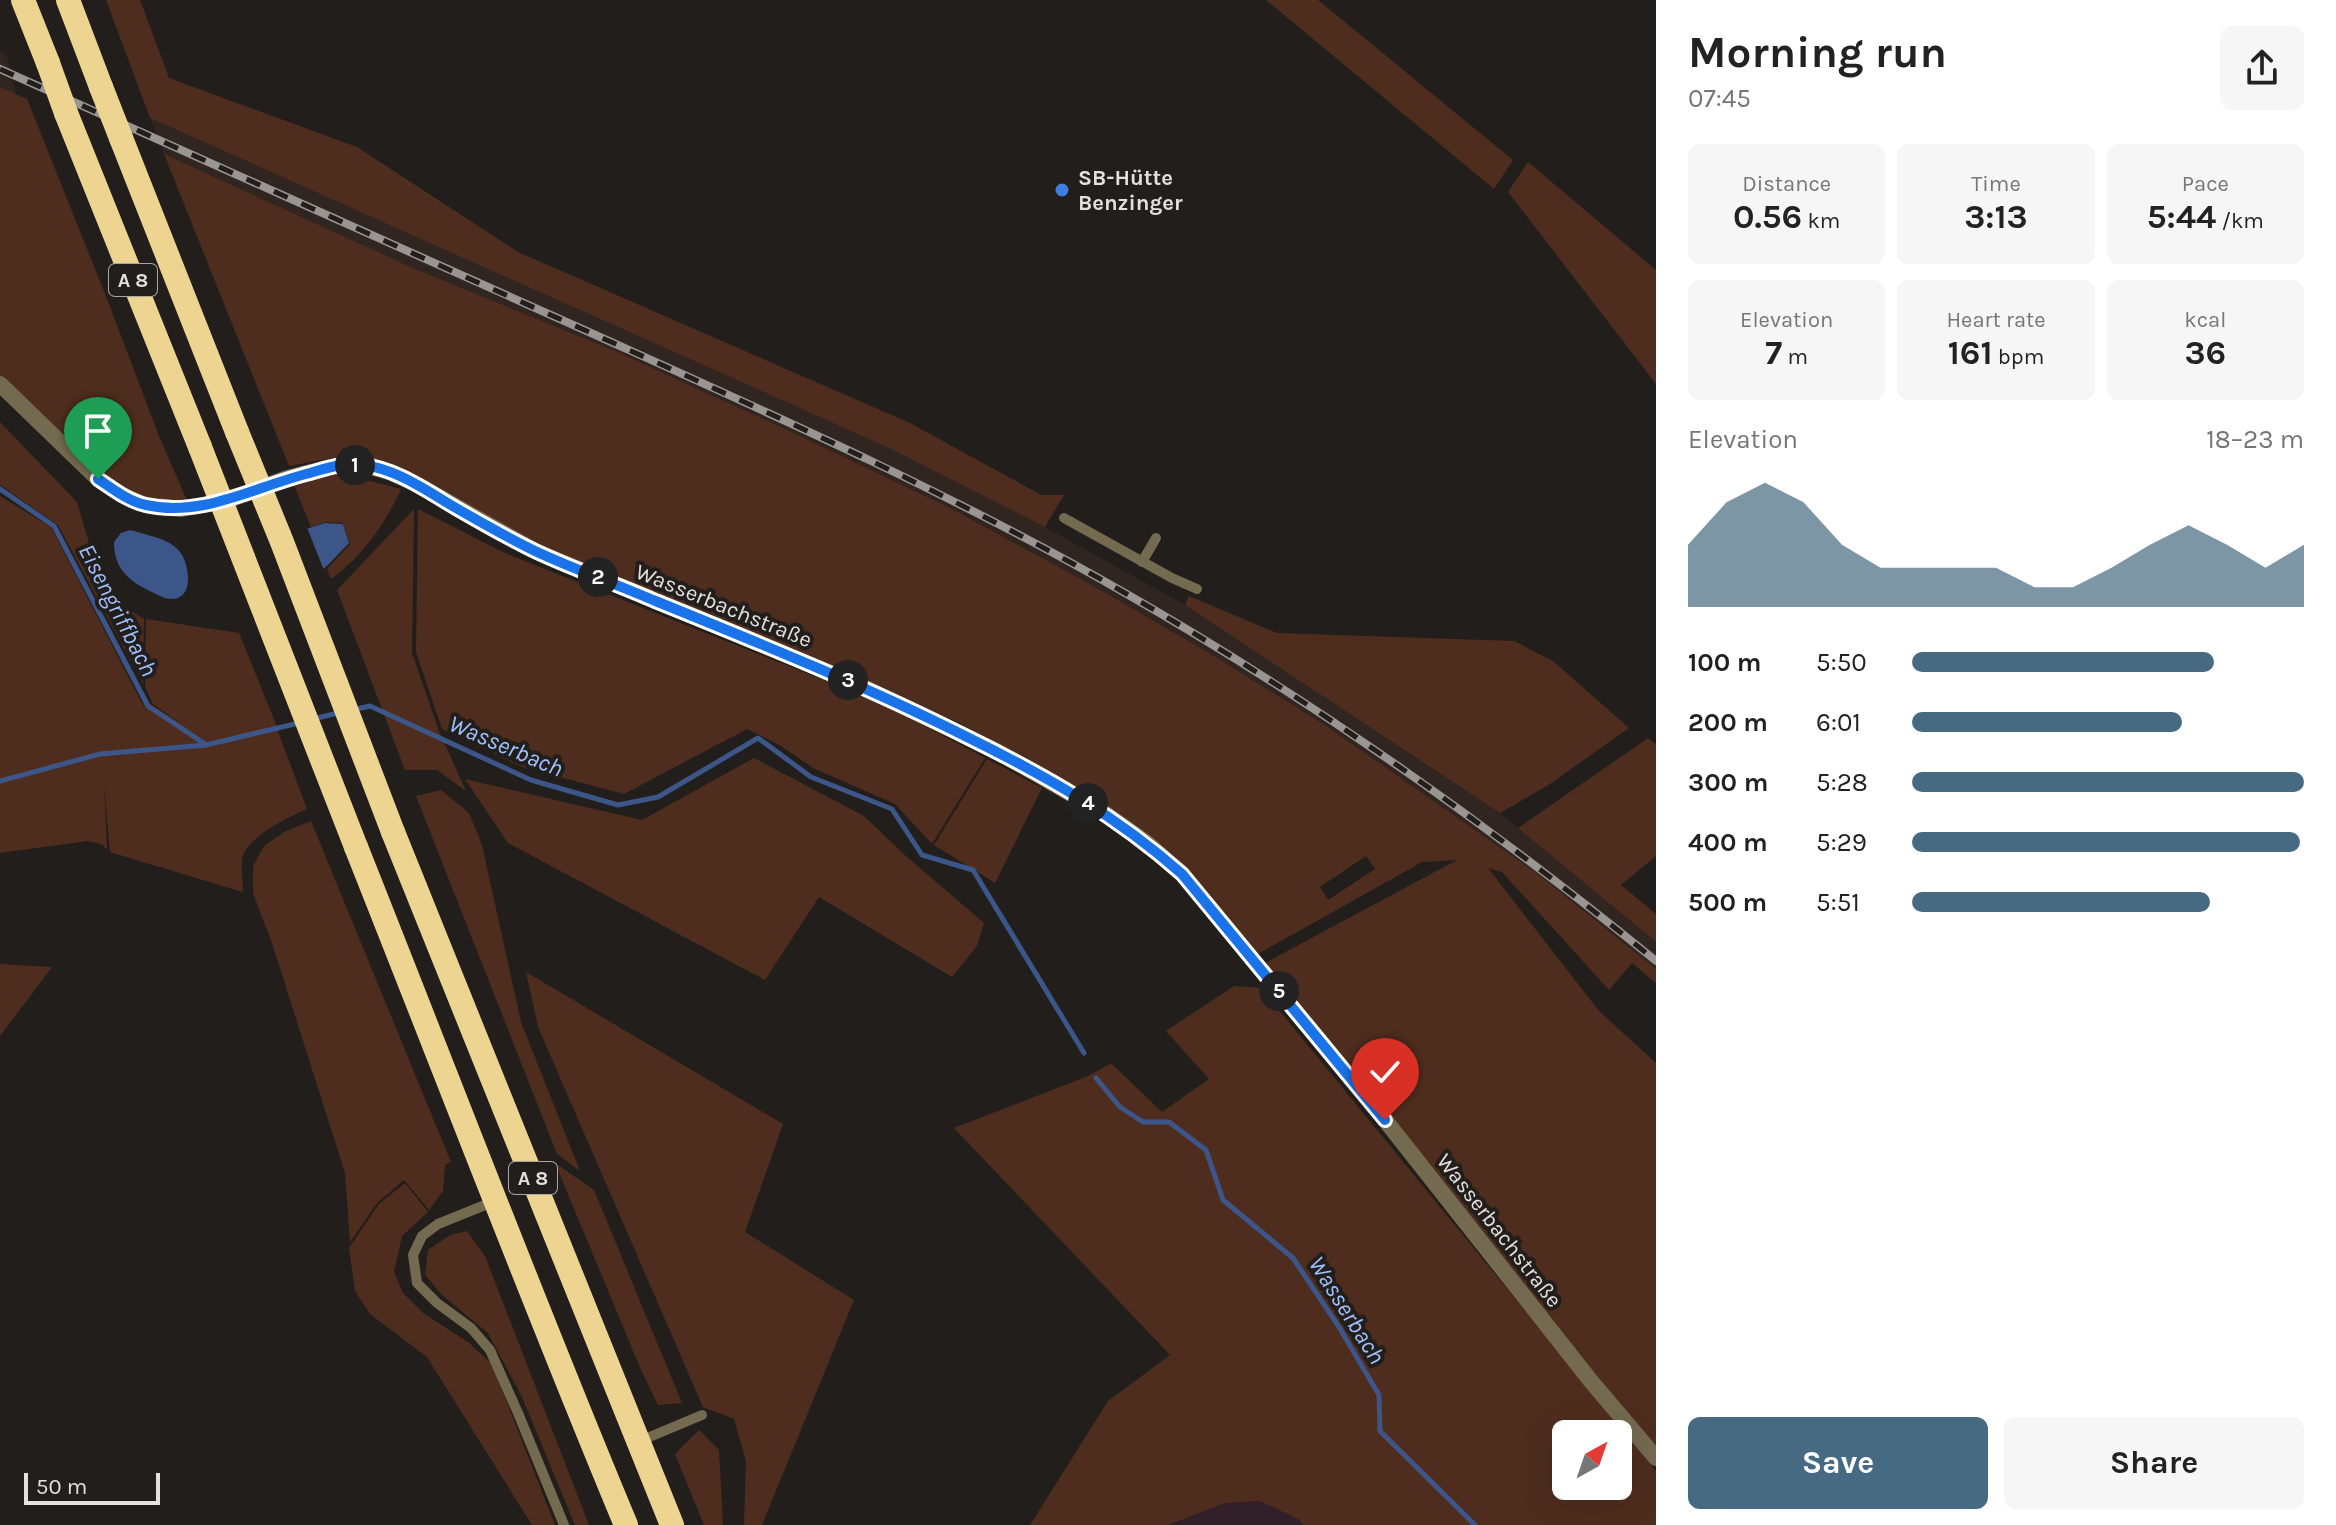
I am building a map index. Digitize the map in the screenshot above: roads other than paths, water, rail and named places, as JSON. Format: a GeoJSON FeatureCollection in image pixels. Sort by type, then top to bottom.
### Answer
{"type":"FeatureCollection","features":[{"type":"Feature","properties":{"kind":"highway","name":"A 8"},"geometry":{"type":"LineString","coordinates":[[23,0],[497,1201],[544,1329],[626,1525]]}},
{"type":"Feature","properties":{"kind":"highway","name":"A 8"},"geometry":{"type":"LineString","coordinates":[[68,0],[393,832],[672,1525]]}},
{"type":"Feature","properties":{"kind":"street","name":"Wasserbachstraße"},"geometry":{"type":"LineString","coordinates":[[0,384],[98,479],[145,505],[180,509],[226,501],[287,478],[343,464],[364,465],[389,472],[537,552],[919,712],[1037,773],[1106,814],[1147,843],[1182,874],[1385,1120],[1590,1380],[1656,1458]]}},
{"type":"Feature","properties":{"kind":"lane"},"geometry":{"type":"LineString","coordinates":[[1064,518],[1197,589]]}},
{"type":"Feature","properties":{"kind":"lane"},"geometry":{"type":"LineString","coordinates":[[1142,562],[1156,538]]}},
{"type":"Feature","properties":{"kind":"lane"},"geometry":{"type":"LineString","coordinates":[[497,1201],[438,1224],[422,1236],[413,1255],[417,1283],[437,1303],[471,1328],[490,1350],[564,1525]]}},
{"type":"Feature","properties":{"kind":"lane"},"geometry":{"type":"LineString","coordinates":[[638,1442],[702,1415]]}},
{"type":"Feature","properties":{"kind":"water"},"geometry":{"type":"Polygon","coordinates":[[[325,523],[343,524],[349,543],[309,580],[306,529],[325,523]]]}},
{"type":"Feature","properties":{"kind":"water"},"geometry":{"type":"Polygon","coordinates":[[[130,530],[161,539],[177,548],[186,565],[188,580],[181,596],[172,599],[163,597],[125,574],[117,561],[114,542],[121,533],[130,530]]]}},
{"type":"Feature","properties":{"kind":"waterway","name":"Eisengriffbach"},"geometry":{"type":"LineString","coordinates":[[0,489],[54,526],[148,706],[205,744]]}},
{"type":"Feature","properties":{"kind":"waterway","name":"Wasserbach"},"geometry":{"type":"LineString","coordinates":[[352,710],[370,706],[531,780],[618,805],[658,797],[758,738],[811,777],[892,809],[922,855],[973,870],[1084,1053]]}},
{"type":"Feature","properties":{"kind":"waterway","name":"Wasserbach"},"geometry":{"type":"LineString","coordinates":[[313,719],[338,713]]}},
{"type":"Feature","properties":{"kind":"waterway","name":"Wasserbach"},"geometry":{"type":"LineString","coordinates":[[0,781],[100,754],[206,745],[299,723]]}},
{"type":"Feature","properties":{"kind":"waterway","name":"Wasserbach"},"geometry":{"type":"LineString","coordinates":[[1096,1078],[1120,1107],[1143,1122],[1169,1122],[1206,1150],[1223,1200],[1293,1258],[1339,1327],[1379,1395],[1380,1431],[1475,1525]]}},
{"type":"Feature","properties":{"kind":"railway"},"geometry":{"type":"LineString","coordinates":[[0,69],[785,421],[1053,553],[1189,630],[1395,764],[1527,860],[1656,961]]}},
{"type":"Feature","properties":{"kind":"place","name":"SB-Hütte Benzinger"},"geometry":{"type":"Point","coordinates":[1062,190]}}]}
